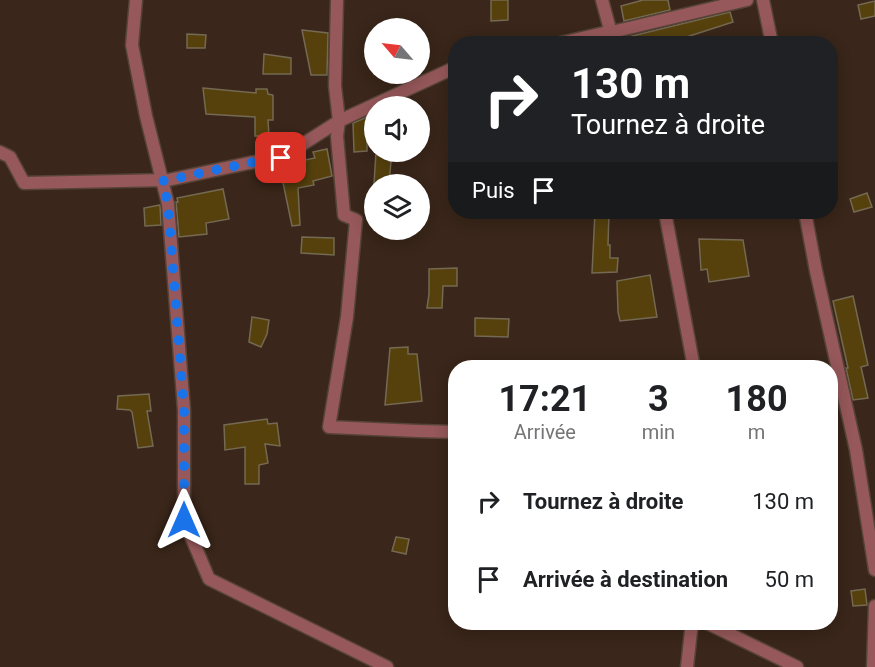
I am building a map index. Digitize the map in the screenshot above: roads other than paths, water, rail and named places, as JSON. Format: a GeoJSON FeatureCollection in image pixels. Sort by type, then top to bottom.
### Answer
{"type":"FeatureCollection","features":[{"type":"Feature","properties":{"kind":"street"},"geometry":{"type":"LineString","coordinates":[[136,0],[132,45],[146,116],[168,204],[184,410],[184,520],[209,579],[387,667]]}},
{"type":"Feature","properties":{"kind":"street"},"geometry":{"type":"LineString","coordinates":[[337,0],[335,86],[339,122],[337,136],[344,215],[356,220],[347,317],[329,427],[448,432]]}},
{"type":"Feature","properties":{"kind":"street"},"geometry":{"type":"LineString","coordinates":[[602,0],[612,36]]}},
{"type":"Feature","properties":{"kind":"street"},"geometry":{"type":"LineString","coordinates":[[619,36],[709,4],[747,0]]}},
{"type":"Feature","properties":{"kind":"street"},"geometry":{"type":"LineString","coordinates":[[763,0],[770,36]]}},
{"type":"Feature","properties":{"kind":"street"},"geometry":{"type":"LineString","coordinates":[[591,36],[608,32],[611,36]]}},
{"type":"Feature","properties":{"kind":"street"},"geometry":{"type":"LineString","coordinates":[[0,152],[10,157],[24,183],[168,180],[281,158],[339,122],[448,71]]}},
{"type":"Feature","properties":{"kind":"street"},"geometry":{"type":"LineString","coordinates":[[666,219],[693,360]]}},
{"type":"Feature","properties":{"kind":"street"},"geometry":{"type":"LineString","coordinates":[[806,219],[837,360]]}},
{"type":"Feature","properties":{"kind":"street"},"geometry":{"type":"LineString","coordinates":[[838,366],[856,450],[875,570]]}},
{"type":"Feature","properties":{"kind":"street"},"geometry":{"type":"LineString","coordinates":[[873,667],[875,606]]}},
{"type":"Feature","properties":{"kind":"street"},"geometry":{"type":"LineString","coordinates":[[687,667],[691,630]]}},
{"type":"Feature","properties":{"kind":"street"},"geometry":{"type":"LineString","coordinates":[[721,630],[797,667]]}}]}
